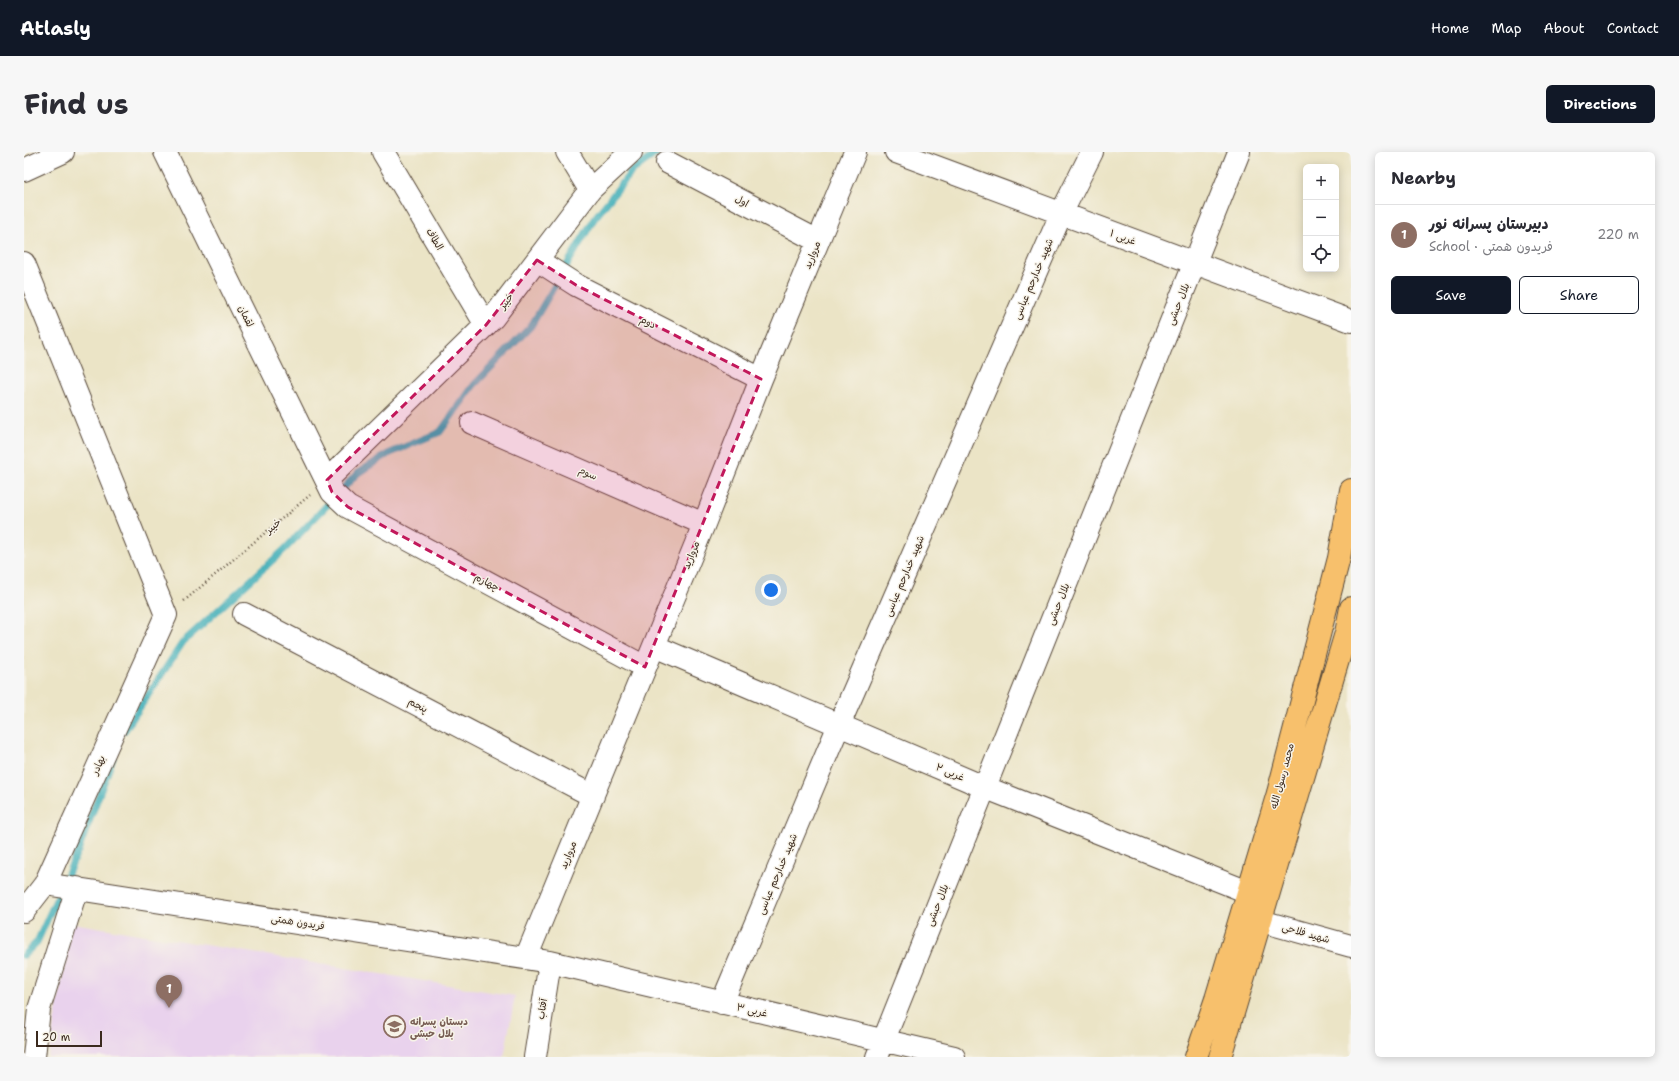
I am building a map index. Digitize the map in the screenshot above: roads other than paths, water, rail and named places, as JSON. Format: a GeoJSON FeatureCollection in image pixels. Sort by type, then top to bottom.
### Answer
{"type":"FeatureCollection","features":[{"type":"Feature","properties":{"kind":"main road","name":"محمد رسول الله"},"geometry":{"type":"LineString","coordinates":[[1196,1057],[1278,793],[1337,566],[1351,490]]}},
{"type":"Feature","properties":{"kind":"main road","name":"محمد رسول الله"},"geometry":{"type":"LineString","coordinates":[[1220,1057],[1346,634],[1351,608]]}},
{"type":"Feature","properties":{"kind":"street"},"geometry":{"type":"LineString","coordinates":[[24,170],[63,152]]}},
{"type":"Feature","properties":{"kind":"street","name":"لقمان"},"geometry":{"type":"LineString","coordinates":[[165,152],[329,486]]}},
{"type":"Feature","properties":{"kind":"street","name":"الطاف"},"geometry":{"type":"LineString","coordinates":[[383,152],[486,325]]}},
{"type":"Feature","properties":{"kind":"street"},"geometry":{"type":"LineString","coordinates":[[567,152],[590,190]]}},
{"type":"Feature","properties":{"kind":"street","name":"خیبر"},"geometry":{"type":"LineString","coordinates":[[329,486],[486,325],[538,260],[590,190],[631,152]]}},
{"type":"Feature","properties":{"kind":"street","name":"مروارید"},"geometry":{"type":"LineString","coordinates":[[526,958],[704,524],[761,379],[855,152]]}},
{"type":"Feature","properties":{"kind":"street","name":"۱ غربی"},"geometry":{"type":"LineString","coordinates":[[896,152],[1351,321]]}},
{"type":"Feature","properties":{"kind":"street","name":"شهید خدارحم عباسی"},"geometry":{"type":"LineString","coordinates":[[722,1002],[839,725],[1061,214],[1092,152]]}},
{"type":"Feature","properties":{"kind":"street","name":"بلال حبشی"},"geometry":{"type":"LineString","coordinates":[[880,1049],[1239,152]]}},
{"type":"Feature","properties":{"kind":"street","name":"اول"},"geometry":{"type":"LineString","coordinates":[[667,162],[818,241]]}},
{"type":"Feature","properties":{"kind":"street","name":"دوم"},"geometry":{"type":"LineString","coordinates":[[538,260],[576,285],[761,379]]}},
{"type":"Feature","properties":{"kind":"street","name":"بهادر"},"geometry":{"type":"LineString","coordinates":[[24,264],[166,615],[45,884],[24,911]]}},
{"type":"Feature","properties":{"kind":"street","name":"سوم"},"geometry":{"type":"LineString","coordinates":[[472,423],[704,524]]}},
{"type":"Feature","properties":{"kind":"street","name":"چهارم"},"geometry":{"type":"LineString","coordinates":[[329,486],[348,507],[645,667]]}},
{"type":"Feature","properties":{"kind":"street","name":"پنجم"},"geometry":{"type":"LineString","coordinates":[[244,614],[593,796]]}},
{"type":"Feature","properties":{"kind":"street","name":"۲ غربی"},"geometry":{"type":"LineString","coordinates":[[654,646],[984,787],[1248,892]]}},
{"type":"Feature","properties":{"kind":"street","name":"فریدون همتی"},"geometry":{"type":"LineString","coordinates":[[45,884],[550,962]]}},
{"type":"Feature","properties":{"kind":"street"},"geometry":{"type":"LineString","coordinates":[[34,1057],[39,1009],[77,888]]}},
{"type":"Feature","properties":{"kind":"street","name":"شهید فلاحی"},"geometry":{"type":"LineString","coordinates":[[1261,921],[1351,946]]}},
{"type":"Feature","properties":{"kind":"street","name":"۳ غربی"},"geometry":{"type":"LineString","coordinates":[[550,962],[722,1002],[880,1049],[954,1057]]}},
{"type":"Feature","properties":{"kind":"street","name":"آفتاب"},"geometry":{"type":"LineString","coordinates":[[535,1057],[550,962]]}},
{"type":"Feature","properties":{"kind":"waterway"},"geometry":{"type":"LineString","coordinates":[[125,730],[183,642],[285,549],[358,473],[388,454],[440,432],[474,385],[531,326],[594,219],[632,171],[658,152]]}},
{"type":"Feature","properties":{"kind":"waterway"},"geometry":{"type":"LineString","coordinates":[[24,955],[37,942],[78,851],[113,758]]}},
{"type":"Feature","properties":{"kind":"place","name":"دبیرستان پسرانه نور"},"geometry":{"type":"Point","coordinates":[169,1008]}},
{"type":"Feature","properties":{"kind":"place","name":"دبستان پسرانه بلال حبشی"},"geometry":{"type":"Point","coordinates":[394,1027]}}]}
